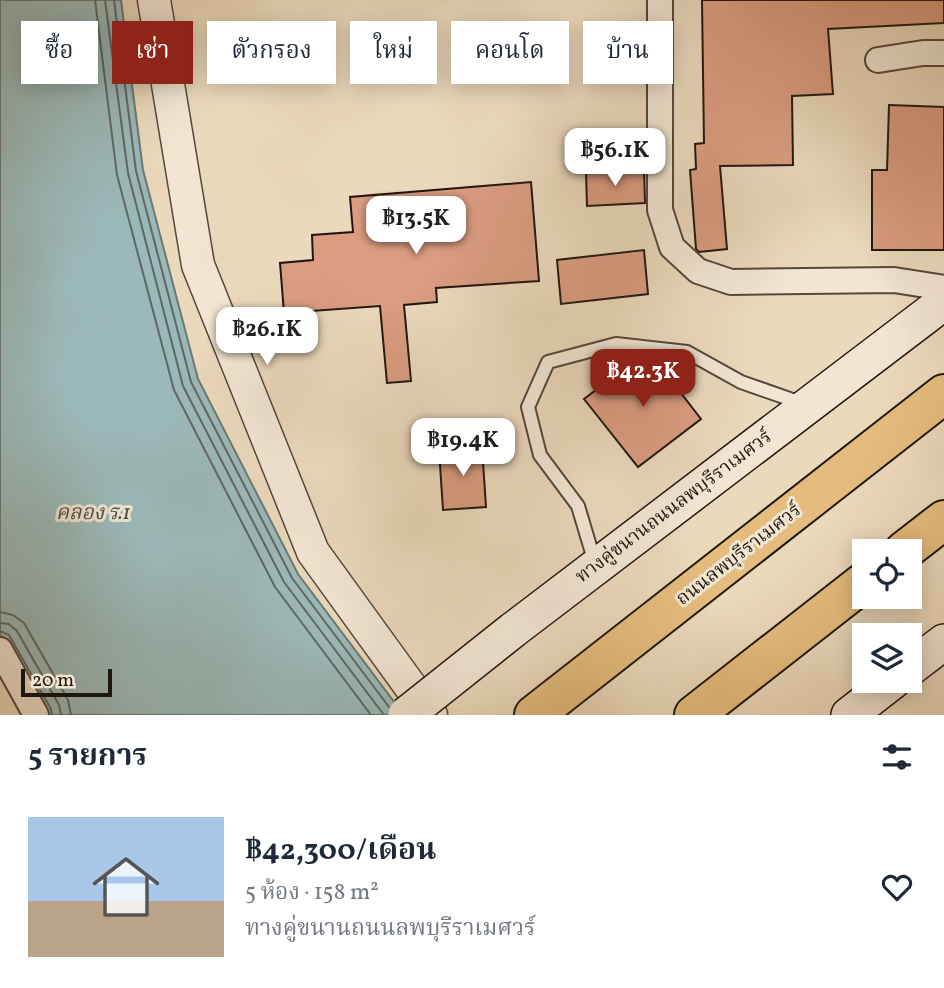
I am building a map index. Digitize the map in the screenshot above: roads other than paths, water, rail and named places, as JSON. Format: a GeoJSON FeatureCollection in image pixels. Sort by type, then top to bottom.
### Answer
{"type":"FeatureCollection","features":[{"type":"Feature","properties":{"kind":"main road","name":"ทางคู่ขนานถนนลพบุรีราเมศวร์"},"geometry":{"type":"LineString","coordinates":[[406,715],[513,630],[944,302]]}},
{"type":"Feature","properties":{"kind":"main road","name":"ถนนลพบุรีราเมศวร์"},"geometry":{"type":"LineString","coordinates":[[534,715],[944,394]]}},
{"type":"Feature","properties":{"kind":"main road"},"geometry":{"type":"LineString","coordinates":[[919,539],[944,520]]}},
{"type":"Feature","properties":{"kind":"main road"},"geometry":{"type":"LineString","coordinates":[[694,715],[852,591]]}},
{"type":"Feature","properties":{"kind":"main road"},"geometry":{"type":"LineString","coordinates":[[922,659],[944,642]]}},
{"type":"Feature","properties":{"kind":"main road"},"geometry":{"type":"LineString","coordinates":[[849,715],[877,693]]}},
{"type":"Feature","properties":{"kind":"street"},"geometry":{"type":"LineString","coordinates":[[154,0],[198,265],[313,552],[431,715]]}},
{"type":"Feature","properties":{"kind":"street"},"geometry":{"type":"LineString","coordinates":[[660,0],[660,211],[672,247],[698,271],[731,282],[894,280],[944,288]]}},
{"type":"Feature","properties":{"kind":"street"},"geometry":{"type":"LineString","coordinates":[[878,60],[923,53],[944,53]]}},
{"type":"Feature","properties":{"kind":"street"},"geometry":{"type":"LineString","coordinates":[[0,650],[36,715]]}},
{"type":"Feature","properties":{"kind":"lane"},"geometry":{"type":"LineString","coordinates":[[596,567],[578,506],[540,456],[528,407],[548,362],[616,344],[687,352],[741,382],[808,406]]}},
{"type":"Feature","properties":{"kind":"water","name":"คลอง ร.1"},"geometry":{"type":"Polygon","coordinates":[[[0,0],[121,0],[124,21],[112,21],[112,84],[132,84],[143,170],[198,379],[298,574],[404,715],[47,715],[0,633],[0,0]]]}}]}
